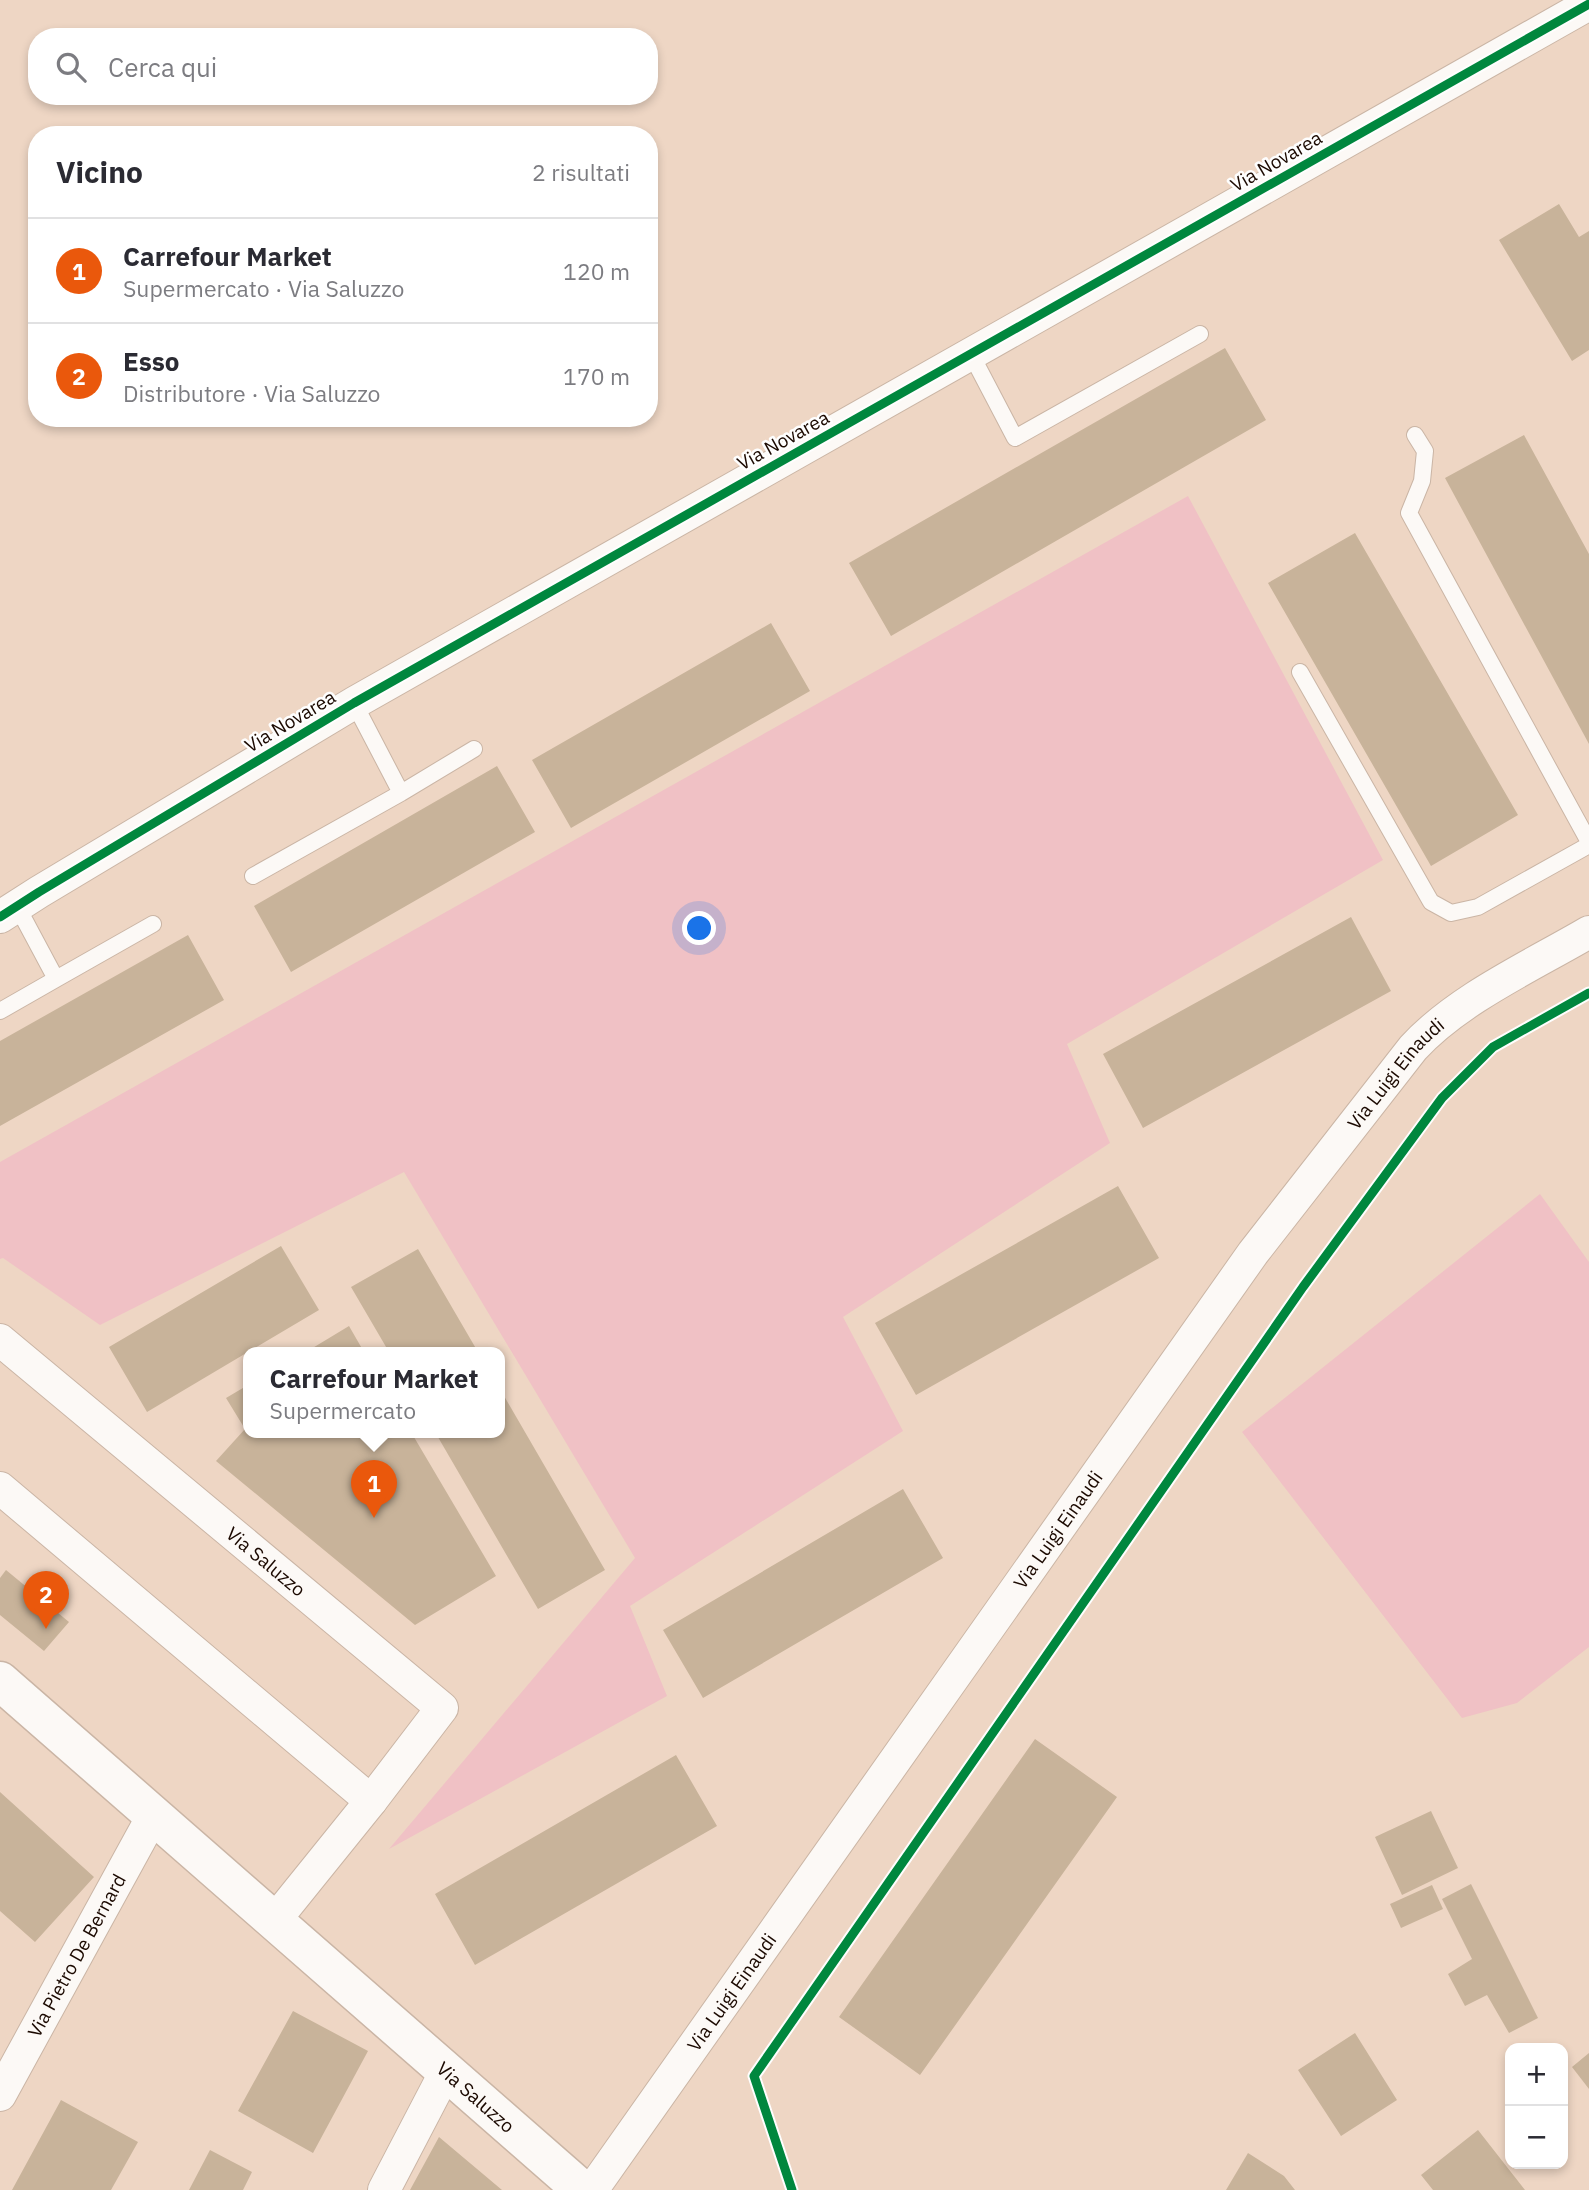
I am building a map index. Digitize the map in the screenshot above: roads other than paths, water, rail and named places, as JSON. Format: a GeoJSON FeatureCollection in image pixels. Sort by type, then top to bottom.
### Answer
{"type":"FeatureCollection","features":[{"type":"Feature","properties":{"kind":"main road","name":"Via Saluzzo"},"geometry":{"type":"LineString","coordinates":[[0,1681],[582,2190]]}},
{"type":"Feature","properties":{"kind":"street","name":"Via Novarea"},"geometry":{"type":"LineString","coordinates":[[8,912],[354,703],[1589,4]]}},
{"type":"Feature","properties":{"kind":"street","name":"Via Luigi Einaudi"},"geometry":{"type":"LineString","coordinates":[[592,2190],[1253,1253],[1413,1048],[1460,1007],[1589,932]]}},
{"type":"Feature","properties":{"kind":"street","name":"Via Saluzzo"},"geometry":{"type":"LineString","coordinates":[[0,1340],[442,1708],[275,1920]]}},
{"type":"Feature","properties":{"kind":"street"},"geometry":{"type":"LineString","coordinates":[[0,1488],[371,1801]]}},
{"type":"Feature","properties":{"kind":"street","name":"Via Pietro De Bernard"},"geometry":{"type":"LineString","coordinates":[[0,2095],[154,1814]]}},
{"type":"Feature","properties":{"kind":"street"},"geometry":{"type":"LineString","coordinates":[[384,2190],[446,2071]]}},
{"type":"Feature","properties":{"kind":"lane"},"geometry":{"type":"LineString","coordinates":[[971,354],[1015,438],[1200,334]]}},
{"type":"Feature","properties":{"kind":"lane"},"geometry":{"type":"LineString","coordinates":[[1300,672],[1431,902],[1451,913],[1478,907],[1589,844],[1409,513],[1422,481],[1425,451],[1415,435]]}},
{"type":"Feature","properties":{"kind":"lane"},"geometry":{"type":"LineString","coordinates":[[354,703],[401,793]]}},
{"type":"Feature","properties":{"kind":"lane"},"geometry":{"type":"LineString","coordinates":[[253,876],[474,749]]}},
{"type":"Feature","properties":{"kind":"lane"},"geometry":{"type":"LineString","coordinates":[[8,912],[56,979]]}},
{"type":"Feature","properties":{"kind":"lane"},"geometry":{"type":"LineString","coordinates":[[0,1011],[153,924]]}},
{"type":"Feature","properties":{"kind":"place","name":"Carrefour Market"},"geometry":{"type":"Point","coordinates":[374,1518]}},
{"type":"Feature","properties":{"kind":"place","name":"Esso"},"geometry":{"type":"Point","coordinates":[46,1629]}}]}
